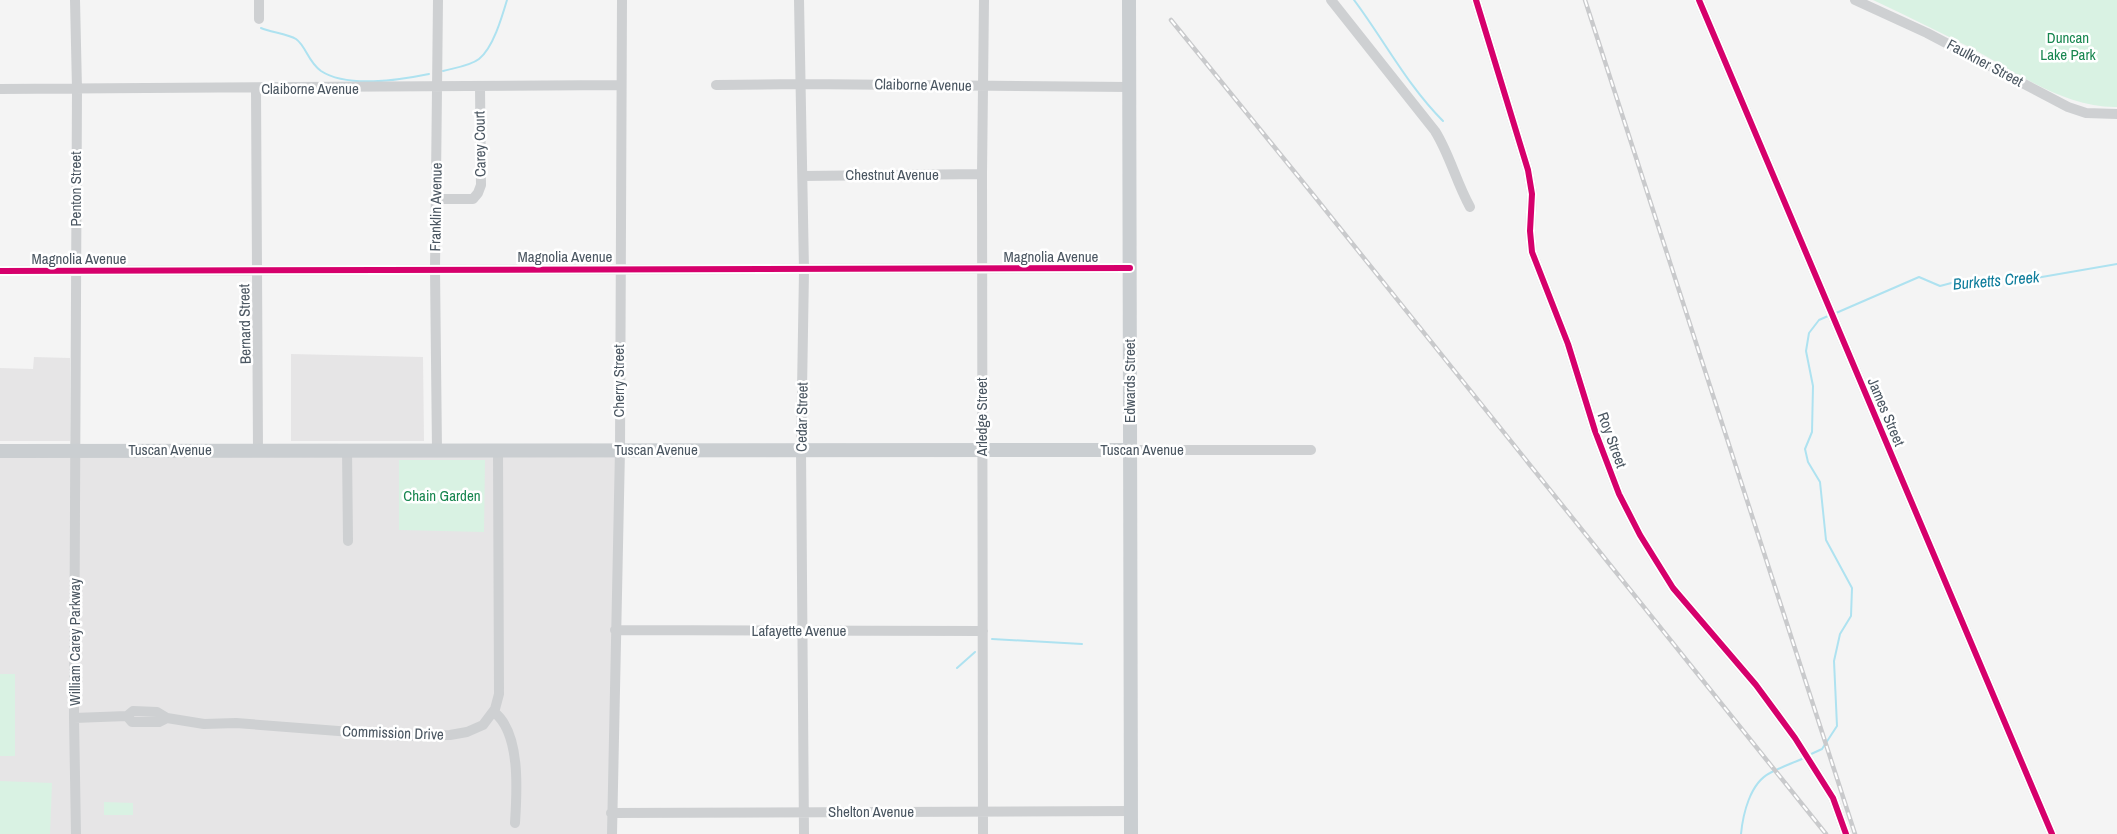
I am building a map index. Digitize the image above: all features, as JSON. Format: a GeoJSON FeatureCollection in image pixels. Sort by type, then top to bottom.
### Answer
{"type":"FeatureCollection","features":[{"type":"Feature","properties":{"kind":"main road","name":"Edwards Street"},"geometry":{"type":"LineString","coordinates":[[1129,0],[1131,834]]}},
{"type":"Feature","properties":{"kind":"main road","name":"Tuscan Avenue"},"geometry":{"type":"LineString","coordinates":[[0,451],[1130,450]]}},
{"type":"Feature","properties":{"kind":"street","name":"Penton Street"},"geometry":{"type":"LineString","coordinates":[[75,0],[77,89],[76,450]]}},
{"type":"Feature","properties":{"kind":"street"},"geometry":{"type":"LineString","coordinates":[[259,0],[259,19]]}},
{"type":"Feature","properties":{"kind":"street","name":"Franklin Avenue"},"geometry":{"type":"LineString","coordinates":[[436,450],[435,269],[438,0]]}},
{"type":"Feature","properties":{"kind":"street","name":"Cherry Street"},"geometry":{"type":"LineString","coordinates":[[612,834],[620,450],[619,269],[622,0]]}},
{"type":"Feature","properties":{"kind":"street","name":"Cedar Street"},"geometry":{"type":"LineString","coordinates":[[799,0],[804,271],[801,450],[804,834]]}},
{"type":"Feature","properties":{"kind":"street","name":"Arledge Street"},"geometry":{"type":"LineString","coordinates":[[982,834],[984,631],[981,269],[984,0]]}},
{"type":"Feature","properties":{"kind":"street"},"geometry":{"type":"LineString","coordinates":[[1331,0],[1435,131],[1446,148],[1463,195],[1470,207]]}},
{"type":"Feature","properties":{"kind":"street","name":"Roy Street"},"geometry":{"type":"LineString","coordinates":[[1476,0],[1528,170],[1532,194],[1530,231],[1532,252],[1568,344],[1595,431],[1619,494],[1640,535],[1673,588],[1756,685],[1795,738],[1833,798],[1846,834]]}},
{"type":"Feature","properties":{"kind":"street","name":"James Street"},"geometry":{"type":"LineString","coordinates":[[1699,0],[2052,834]]}},
{"type":"Feature","properties":{"kind":"street","name":"Faulkner Street"},"geometry":{"type":"LineString","coordinates":[[1855,0],[1927,33],[2068,107],[2086,113],[2117,114]]}},
{"type":"Feature","properties":{"kind":"street","name":"Claiborne Avenue"},"geometry":{"type":"LineString","coordinates":[[716,85],[1129,87]]}},
{"type":"Feature","properties":{"kind":"street","name":"Claiborne Avenue"},"geometry":{"type":"LineString","coordinates":[[0,89],[620,86]]}},
{"type":"Feature","properties":{"kind":"street","name":"Carey Court"},"geometry":{"type":"LineString","coordinates":[[436,199],[473,199],[478,193],[481,185],[480,87]]}},
{"type":"Feature","properties":{"kind":"street","name":"Bernard Street"},"geometry":{"type":"LineString","coordinates":[[256,89],[258,450]]}},
{"type":"Feature","properties":{"kind":"street","name":"Chestnut Avenue"},"geometry":{"type":"LineString","coordinates":[[803,176],[982,174]]}},
{"type":"Feature","properties":{"kind":"street","name":"Magnolia Avenue"},"geometry":{"type":"LineString","coordinates":[[0,271],[619,269],[804,271],[1130,268]]}},
{"type":"Feature","properties":{"kind":"street"},"geometry":{"type":"LineString","coordinates":[[346,449],[348,541]]}},
{"type":"Feature","properties":{"kind":"street","name":"William Carey Parkway"},"geometry":{"type":"LineString","coordinates":[[76,450],[74,718],[76,834]]}},
{"type":"Feature","properties":{"kind":"street"},"geometry":{"type":"LineString","coordinates":[[498,450],[499,694],[494,712],[500,717],[509,737],[515,760],[515,823]]}},
{"type":"Feature","properties":{"kind":"street","name":"Tuscan Avenue"},"geometry":{"type":"LineString","coordinates":[[1130,450],[1311,450]]}},
{"type":"Feature","properties":{"kind":"street","name":"Lafayette Avenue"},"geometry":{"type":"LineString","coordinates":[[615,630],[984,631]]}},
{"type":"Feature","properties":{"kind":"street","name":"Commission Drive"},"geometry":{"type":"LineString","coordinates":[[74,718],[127,716],[134,711],[157,712],[167,718],[204,724],[236,723],[403,736],[430,736],[467,732],[483,725],[494,712]]}},
{"type":"Feature","properties":{"kind":"street","name":"Shelton Avenue"},"geometry":{"type":"LineString","coordinates":[[611,813],[1131,811]]}},
{"type":"Feature","properties":{"kind":"shaded area"},"geometry":{"type":"Polygon","coordinates":[[[291,354],[423,357],[424,441],[291,441],[291,354]]]}},
{"type":"Feature","properties":{"kind":"shaded area"},"geometry":{"type":"Polygon","coordinates":[[[34,357],[70,358],[70,441],[0,441],[0,368],[33,369],[34,357]]]}},
{"type":"Feature","properties":{"kind":"shaded area"},"geometry":{"type":"Polygon","coordinates":[[[620,450],[612,834],[0,834],[0,451],[620,450]]]}},
{"type":"Feature","properties":{"kind":"green space","name":"Duncan Lake Park"},"geometry":{"type":"Polygon","coordinates":[[[1873,0],[2117,0],[2117,107],[2079,102],[2060,95],[1873,0]]]}},
{"type":"Feature","properties":{"kind":"green space","name":"Chain Garden"},"geometry":{"type":"Polygon","coordinates":[[[399,460],[485,460],[484,532],[399,530],[399,460]]]}},
{"type":"Feature","properties":{"kind":"green space"},"geometry":{"type":"Polygon","coordinates":[[[0,674],[15,674],[15,756],[0,756],[0,674]]]}},
{"type":"Feature","properties":{"kind":"green space"},"geometry":{"type":"Polygon","coordinates":[[[0,781],[52,783],[50,834],[0,834],[0,781]]]}},
{"type":"Feature","properties":{"kind":"green space"},"geometry":{"type":"Polygon","coordinates":[[[104,802],[133,803],[133,815],[104,815],[104,802]]]}},
{"type":"Feature","properties":{"kind":"waterway"},"geometry":{"type":"LineString","coordinates":[[443,71],[471,63],[484,54],[496,32],[507,0]]}},
{"type":"Feature","properties":{"kind":"waterway"},"geometry":{"type":"LineString","coordinates":[[1354,0],[1418,93],[1443,121]]}},
{"type":"Feature","properties":{"kind":"waterway"},"geometry":{"type":"LineString","coordinates":[[261,28],[296,39],[317,67],[332,76],[374,81],[429,74]]}},
{"type":"Feature","properties":{"kind":"waterway","name":"Burketts Creek"},"geometry":{"type":"LineString","coordinates":[[1836,313],[1919,277],[1940,286],[1959,281],[2036,278],[2117,264]]}},
{"type":"Feature","properties":{"kind":"waterway","name":"Burketts Creek"},"geometry":{"type":"LineString","coordinates":[[1809,755],[1822,749],[1837,726],[1834,661],[1840,634],[1851,616],[1852,588],[1826,540],[1820,482],[1808,462],[1805,449],[1812,432],[1813,386],[1806,351],[1809,333],[1819,320],[1828,316]]}},
{"type":"Feature","properties":{"kind":"waterway"},"geometry":{"type":"LineString","coordinates":[[992,639],[1082,644]]}},
{"type":"Feature","properties":{"kind":"waterway"},"geometry":{"type":"LineString","coordinates":[[957,668],[975,652]]}},
{"type":"Feature","properties":{"kind":"waterway","name":"Burketts Creek"},"geometry":{"type":"LineString","coordinates":[[1741,834],[1746,809],[1757,784],[1770,773],[1804,758]]}},
{"type":"Feature","properties":{"kind":"railway"},"geometry":{"type":"LineString","coordinates":[[1585,0],[1855,834]]}},
{"type":"Feature","properties":{"kind":"railway"},"geometry":{"type":"LineString","coordinates":[[1171,20],[1826,834]]}},
{"type":"Feature","properties":{"kind":"cycle path"},"geometry":{"type":"LineString","coordinates":[[1476,0],[1528,170],[1532,194],[1530,231],[1532,252],[1568,344],[1595,431],[1619,494],[1640,535],[1673,588],[1756,685],[1795,738],[1833,798],[1846,834]]}},
{"type":"Feature","properties":{"kind":"cycle path"},"geometry":{"type":"LineString","coordinates":[[1699,0],[2052,834]]}},
{"type":"Feature","properties":{"kind":"cycle path"},"geometry":{"type":"LineString","coordinates":[[0,271],[1130,268]]}}]}
